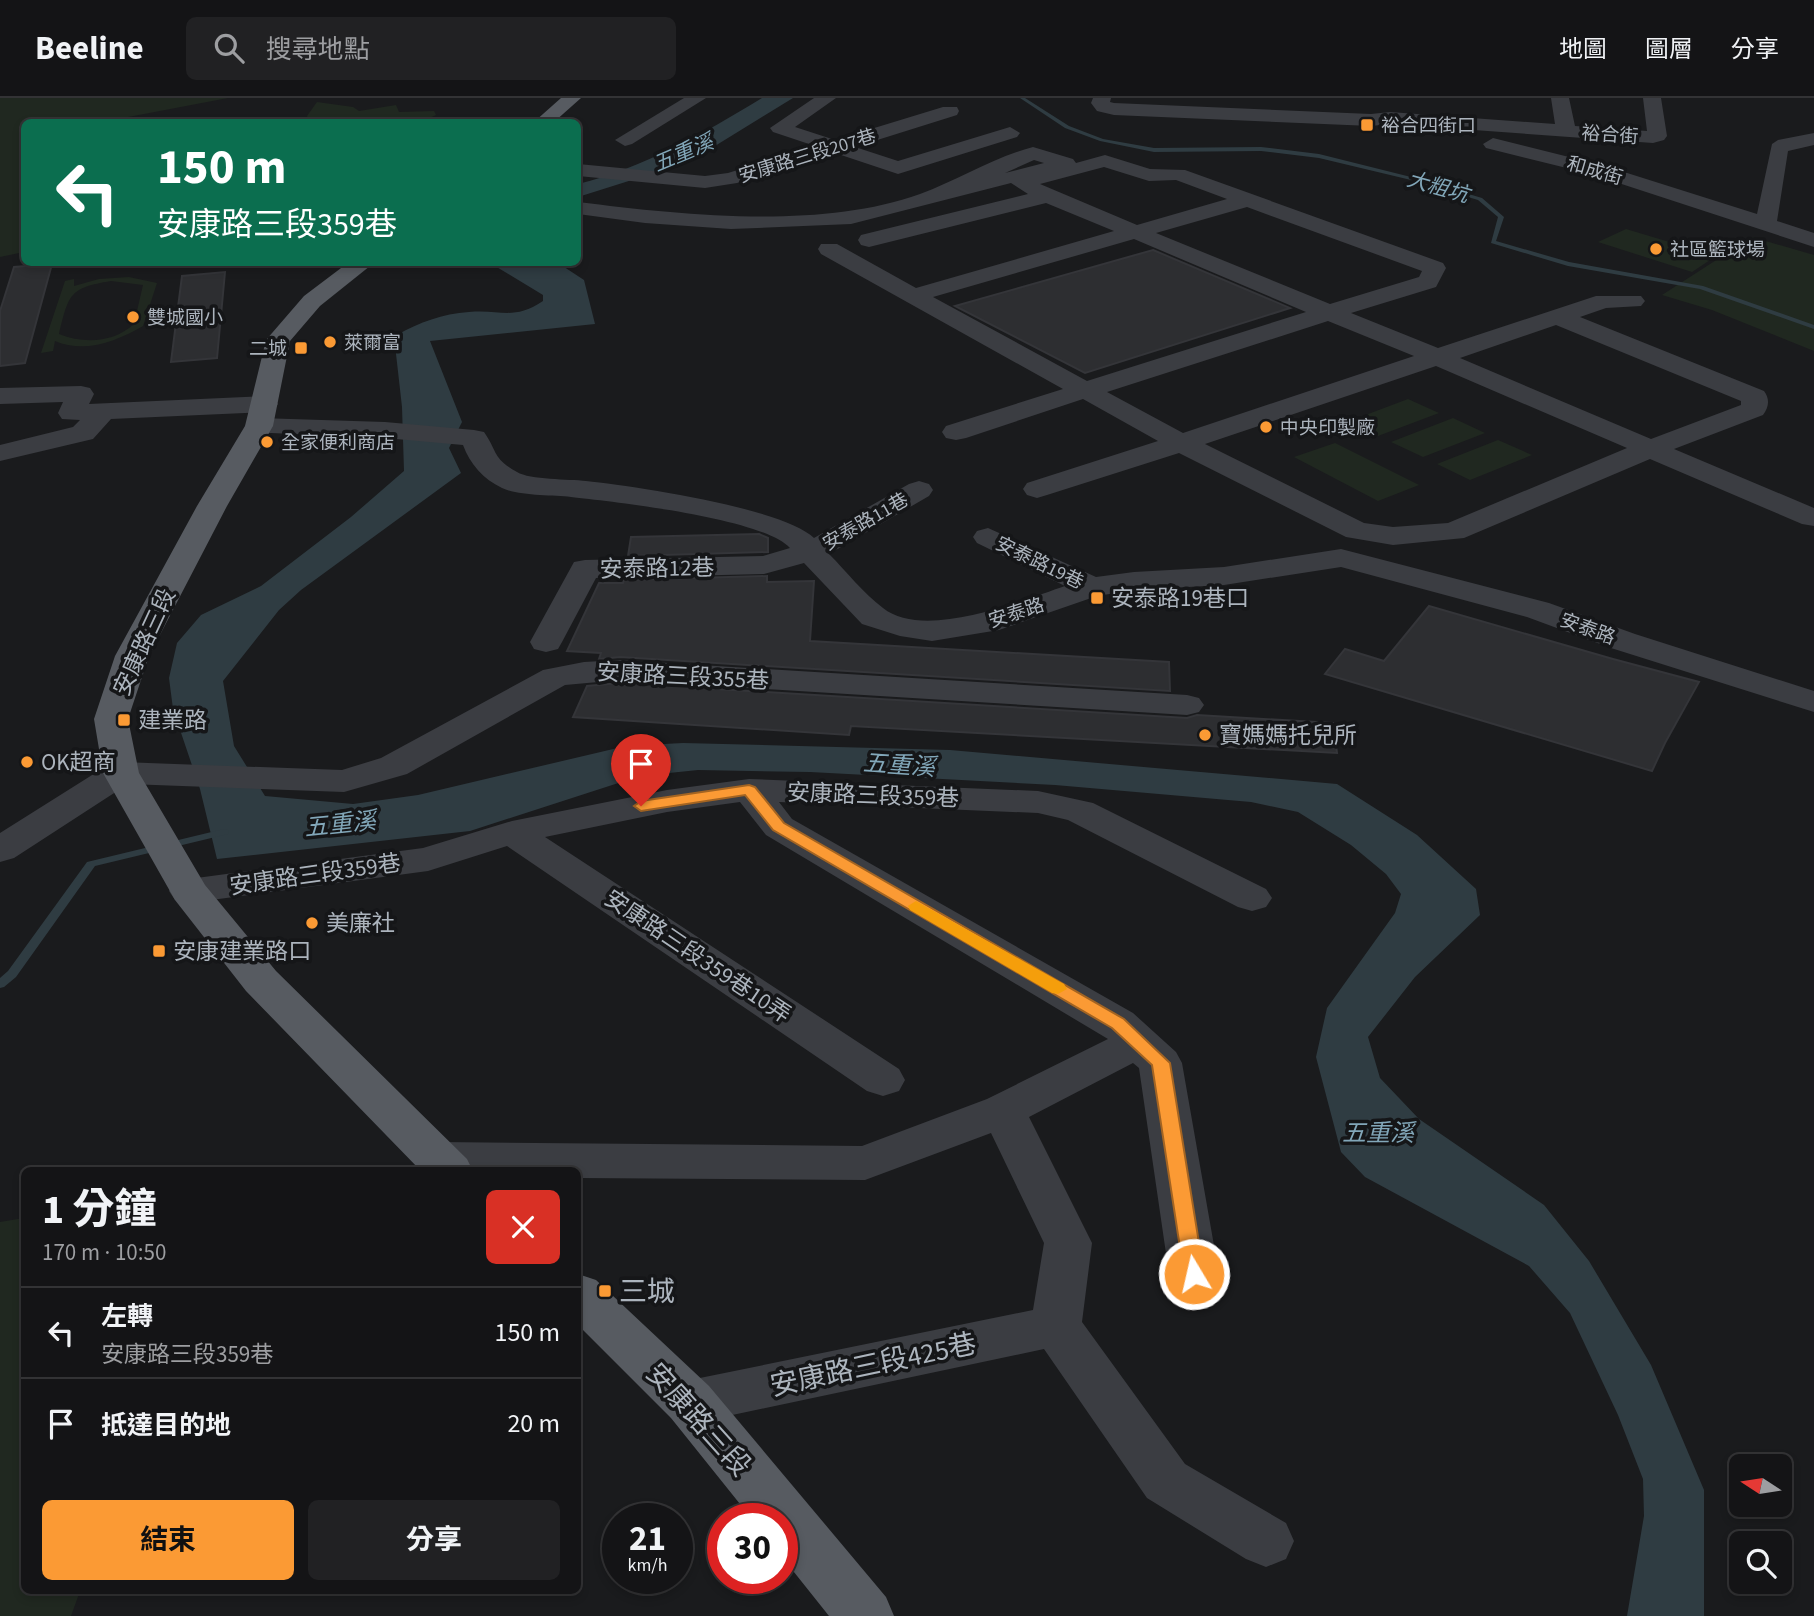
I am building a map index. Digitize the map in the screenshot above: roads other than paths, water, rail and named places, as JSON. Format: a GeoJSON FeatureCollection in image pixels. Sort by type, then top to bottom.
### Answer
{"type":"FeatureCollection","features":[{"type":"Feature","properties":{"kind":"main road"},"geometry":{"type":"LineString","coordinates":[[547,119],[572,98]]}},
{"type":"Feature","properties":{"kind":"main road","name":"安康路三段"},"geometry":{"type":"LineString","coordinates":[[359,266],[312,301],[278,340],[262,415],[132,656],[111,719],[121,773],[189,891],[261,981],[444,1165]]}},
{"type":"Feature","properties":{"kind":"main road","name":"安康路三段"},"geometry":{"type":"LineString","coordinates":[[581,1297],[690,1402],[865,1616]]}},
{"type":"Feature","properties":{"kind":"street"},"geometry":{"type":"LineString","coordinates":[[625,140],[697,98]]}},
{"type":"Feature","properties":{"kind":"street","name":"裕合街"},"geometry":{"type":"LineString","coordinates":[[1102,98],[1100,103],[1104,107],[1114,109],[1189,105],[1281,106],[1371,120],[1463,116],[1566,131],[1657,136],[1652,98]]}},
{"type":"Feature","properties":{"kind":"street"},"geometry":{"type":"LineString","coordinates":[[1371,120],[1374,98]]}},
{"type":"Feature","properties":{"kind":"street","name":"裕合街"},"geometry":{"type":"LineString","coordinates":[[1560,98],[1566,131]]}},
{"type":"Feature","properties":{"kind":"street"},"geometry":{"type":"LineString","coordinates":[[836,100],[796,117],[780,128],[898,168],[1010,133]]}},
{"type":"Feature","properties":{"kind":"street","name":"安康路三段207巷"},"geometry":{"type":"LineString","coordinates":[[586,171],[705,182],[730,179],[950,111]]}},
{"type":"Feature","properties":{"kind":"street","name":"和成街"},"geometry":{"type":"LineString","coordinates":[[1371,120],[1461,137],[1598,170],[1766,222],[1814,240]]}},
{"type":"Feature","properties":{"kind":"street"},"geometry":{"type":"LineString","coordinates":[[1766,222],[1779,148],[1785,144],[1814,139]]}},
{"type":"Feature","properties":{"kind":"street"},"geometry":{"type":"LineString","coordinates":[[586,209],[645,217],[731,223],[851,218],[1066,163],[1033,153],[928,198]]}},
{"type":"Feature","properties":{"kind":"street"},"geometry":{"type":"LineString","coordinates":[[956,432],[1328,312],[1429,282],[1435,268],[1178,174],[1149,175],[1105,162],[1021,183],[1104,220],[1137,232],[1328,312],[1437,357],[1812,518]]}},
{"type":"Feature","properties":{"kind":"street"},"geometry":{"type":"LineString","coordinates":[[1776,163],[1801,166]]}},
{"type":"Feature","properties":{"kind":"street"},"geometry":{"type":"LineString","coordinates":[[1048,196],[830,249],[1181,443],[1357,531],[1393,536],[1453,532],[1649,449],[1754,409],[1755,397],[1559,317]]}},
{"type":"Feature","properties":{"kind":"street"},"geometry":{"type":"LineString","coordinates":[[914,296],[1251,200]]}},
{"type":"Feature","properties":{"kind":"street"},"geometry":{"type":"LineString","coordinates":[[904,205],[947,222]]}},
{"type":"Feature","properties":{"kind":"street"},"geometry":{"type":"LineString","coordinates":[[1038,237],[1104,220]]}},
{"type":"Feature","properties":{"kind":"street"},"geometry":{"type":"LineString","coordinates":[[881,279],[908,272]]}},
{"type":"Feature","properties":{"kind":"street"},"geometry":{"type":"LineString","coordinates":[[1037,489],[1604,301],[1633,301]]}},
{"type":"Feature","properties":{"kind":"street","name":"安泰路"},"geometry":{"type":"LineString","coordinates":[[0,396],[81,394],[71,413],[103,411],[262,415],[474,438],[483,461],[512,482],[598,491],[703,509],[773,525],[797,538],[873,617],[900,626],[932,631],[988,623],[1092,587],[1134,581],[1224,576],[1341,558],[1357,560],[1538,610],[1623,641],[1814,702]]}},
{"type":"Feature","properties":{"kind":"street"},"geometry":{"type":"LineString","coordinates":[[0,453],[83,433],[103,411]]}},
{"type":"Feature","properties":{"kind":"street","name":"安泰路11巷"},"geometry":{"type":"LineString","coordinates":[[811,552],[919,490]]}},
{"type":"Feature","properties":{"kind":"street","name":"安泰路19巷"},"geometry":{"type":"LineString","coordinates":[[988,537],[1092,587]]}},
{"type":"Feature","properties":{"kind":"street","name":"安泰路12巷"},"geometry":{"type":"LineString","coordinates":[[546,642],[585,569],[764,565],[811,552]]}},
{"type":"Feature","properties":{"kind":"street","name":"安康路三段355巷"},"geometry":{"type":"LineString","coordinates":[[121,773],[344,781],[394,766],[555,677],[584,671],[621,670],[1187,705]]}},
{"type":"Feature","properties":{"kind":"street"},"geometry":{"type":"LineString","coordinates":[[0,850],[121,773]]}},
{"type":"Feature","properties":{"kind":"street"},"geometry":{"type":"LineString","coordinates":[[749,790],[779,827],[1118,1023],[1160,1063],[1194,1274]]}},
{"type":"Feature","properties":{"kind":"street","name":"安康路三段359巷"},"geometry":{"type":"LineString","coordinates":[[189,891],[428,859],[512,832],[667,801],[749,790],[1038,802],[1080,811],[1252,898]]}},
{"type":"Feature","properties":{"kind":"street","name":"安康路三段359巷10弄"},"geometry":{"type":"LineString","coordinates":[[512,832],[883,1080]]}},
{"type":"Feature","properties":{"kind":"street"},"geometry":{"type":"LineString","coordinates":[[444,1165],[865,1163],[1003,1111],[1138,1042]]}},
{"type":"Feature","properties":{"kind":"street"},"geometry":{"type":"LineString","coordinates":[[1003,1111],[1068,1243],[1056,1326],[1166,1481],[1266,1541]]}},
{"type":"Feature","properties":{"kind":"street","name":"安康路三段425巷"},"geometry":{"type":"LineString","coordinates":[[690,1402],[1056,1326]]}},
{"type":"Feature","properties":{"kind":"water","name":"五重溪"},"geometry":{"type":"Polygon","coordinates":[[[762,98],[793,98],[689,162],[581,196],[581,183],[650,159],[762,98]]]}},
{"type":"Feature","properties":{"kind":"water","name":"五重溪"},"geometry":{"type":"Polygon","coordinates":[[[495,266],[563,266],[584,280],[595,324],[430,341],[462,422],[449,448],[461,473],[301,590],[279,610],[223,681],[234,746],[265,796],[353,804],[418,795],[626,746],[683,743],[950,750],[1337,784],[1417,835],[1476,889],[1480,915],[1415,977],[1368,1037],[1380,1078],[1419,1119],[1544,1205],[1589,1261],[1651,1365],[1704,1490],[1704,1616],[1627,1616],[1644,1516],[1643,1479],[1618,1415],[1570,1313],[1529,1266],[1365,1177],[1341,1152],[1316,1057],[1327,1008],[1395,913],[1401,894],[1386,874],[1351,845],[1298,812],[1251,802],[1055,785],[810,772],[698,770],[640,776],[470,831],[217,859],[200,789],[173,709],[169,678],[177,643],[201,615],[261,586],[351,517],[404,471],[402,407],[395,345],[397,335],[423,323],[459,313],[523,311],[543,301],[543,295],[495,266]]]}},
{"type":"Feature","properties":{"kind":"waterway","name":"大粗坑"},"geometry":{"type":"LineString","coordinates":[[1022,98],[1067,127],[1102,140],[1154,150],[1261,149],[1319,156],[1413,179],[1480,199],[1501,217],[1493,242],[1568,264],[1701,287],[1814,327]]}},
{"type":"Feature","properties":{"kind":"waterway"},"geometry":{"type":"LineString","coordinates":[[0,984],[12,974],[91,864],[224,832]]}},
{"type":"Feature","properties":{"kind":"place","name":"裕合四街口"},"geometry":{"type":"Point","coordinates":[1367,125]}},
{"type":"Feature","properties":{"kind":"place","name":"社區籃球場"},"geometry":{"type":"Point","coordinates":[1656,249]}},
{"type":"Feature","properties":{"kind":"place","name":"雙城國小"},"geometry":{"type":"Point","coordinates":[133,317]}},
{"type":"Feature","properties":{"kind":"place","name":"萊爾富"},"geometry":{"type":"Point","coordinates":[330,342]}},
{"type":"Feature","properties":{"kind":"place","name":"二城"},"geometry":{"type":"Point","coordinates":[301,348]}},
{"type":"Feature","properties":{"kind":"place","name":"中央印製廠"},"geometry":{"type":"Point","coordinates":[1266,427]}},
{"type":"Feature","properties":{"kind":"place","name":"全家便利商店"},"geometry":{"type":"Point","coordinates":[267,442]}},
{"type":"Feature","properties":{"kind":"place","name":"安泰路19巷口"},"geometry":{"type":"Point","coordinates":[1097,598]}},
{"type":"Feature","properties":{"kind":"place","name":"建業路"},"geometry":{"type":"Point","coordinates":[124,720]}},
{"type":"Feature","properties":{"kind":"place","name":"寶媽媽托兒所"},"geometry":{"type":"Point","coordinates":[1205,735]}},
{"type":"Feature","properties":{"kind":"place","name":"OK超商"},"geometry":{"type":"Point","coordinates":[27,762]}},
{"type":"Feature","properties":{"kind":"place","name":"美廉社"},"geometry":{"type":"Point","coordinates":[312,923]}},
{"type":"Feature","properties":{"kind":"place","name":"安康建業路口"},"geometry":{"type":"Point","coordinates":[159,951]}},
{"type":"Feature","properties":{"kind":"place","name":"三城"},"geometry":{"type":"Point","coordinates":[605,1291]}}]}
